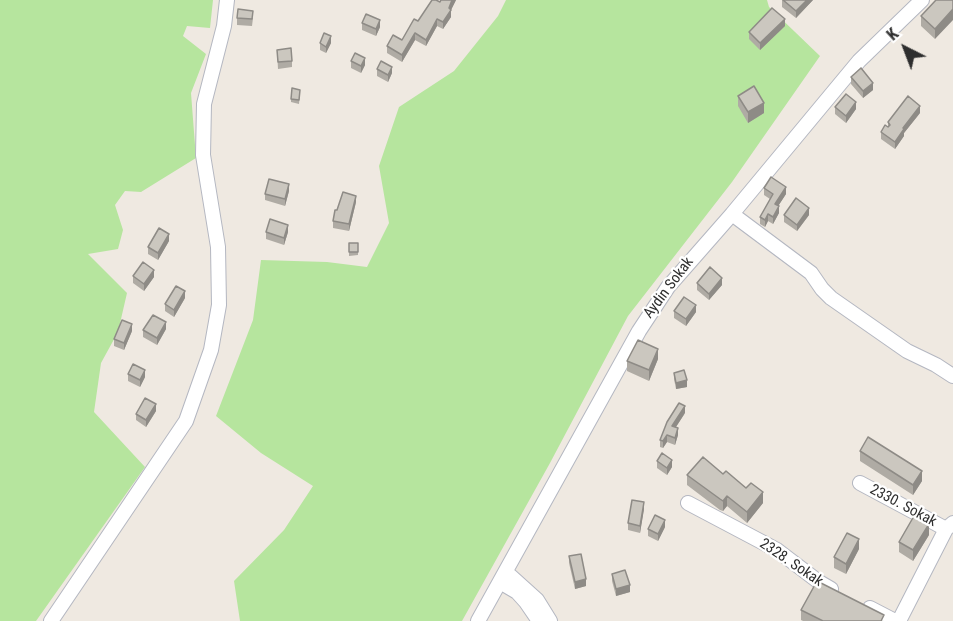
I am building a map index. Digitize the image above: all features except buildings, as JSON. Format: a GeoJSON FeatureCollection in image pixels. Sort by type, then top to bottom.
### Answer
{"type":"FeatureCollection","features":[{"type":"Feature","properties":{"kind":"street"},"geometry":{"type":"LineString","coordinates":[[51,621],[186,421],[211,350],[219,305],[218,247],[203,155],[204,104],[224,26],[227,0]]}},
{"type":"Feature","properties":{"kind":"street","name":"Aydin Sokak"},"geometry":{"type":"LineString","coordinates":[[478,621],[639,331],[668,287],[859,61],[922,0]]}},
{"type":"Feature","properties":{"kind":"street"},"geometry":{"type":"LineString","coordinates":[[732,214],[811,273],[831,298],[907,351],[953,376]]}},
{"type":"Feature","properties":{"kind":"street","name":"2330. Sokak"},"geometry":{"type":"LineString","coordinates":[[860,483],[949,526]]}},
{"type":"Feature","properties":{"kind":"street","name":"2328. Sokak"},"geometry":{"type":"LineString","coordinates":[[688,503],[777,550],[819,582],[897,621]]}},
{"type":"Feature","properties":{"kind":"street"},"geometry":{"type":"LineString","coordinates":[[897,621],[949,526]]}},
{"type":"Feature","properties":{"kind":"street"},"geometry":{"type":"LineString","coordinates":[[503,577],[526,602],[539,621]]}},
{"type":"Feature","properties":{"kind":"street"},"geometry":{"type":"LineString","coordinates":[[503,577],[537,600],[550,621]]}},
{"type":"Feature","properties":{"kind":"green space"},"geometry":{"type":"Polygon","coordinates":[[[0,0],[213,0],[210,28],[187,26],[183,36],[206,54],[191,93],[196,158],[141,192],[125,191],[115,205],[123,230],[118,249],[88,254],[127,293],[118,332],[101,363],[94,412],[145,467],[36,621],[0,621],[0,0]]]}},
{"type":"Feature","properties":{"kind":"green space"},"geometry":{"type":"Polygon","coordinates":[[[506,0],[767,0],[769,7],[820,56],[732,182],[628,316],[462,621],[240,621],[234,581],[284,530],[313,486],[261,453],[216,416],[253,320],[261,260],[327,262],[367,267],[389,223],[379,166],[399,107],[454,71],[498,16],[506,0]]]}}]}
